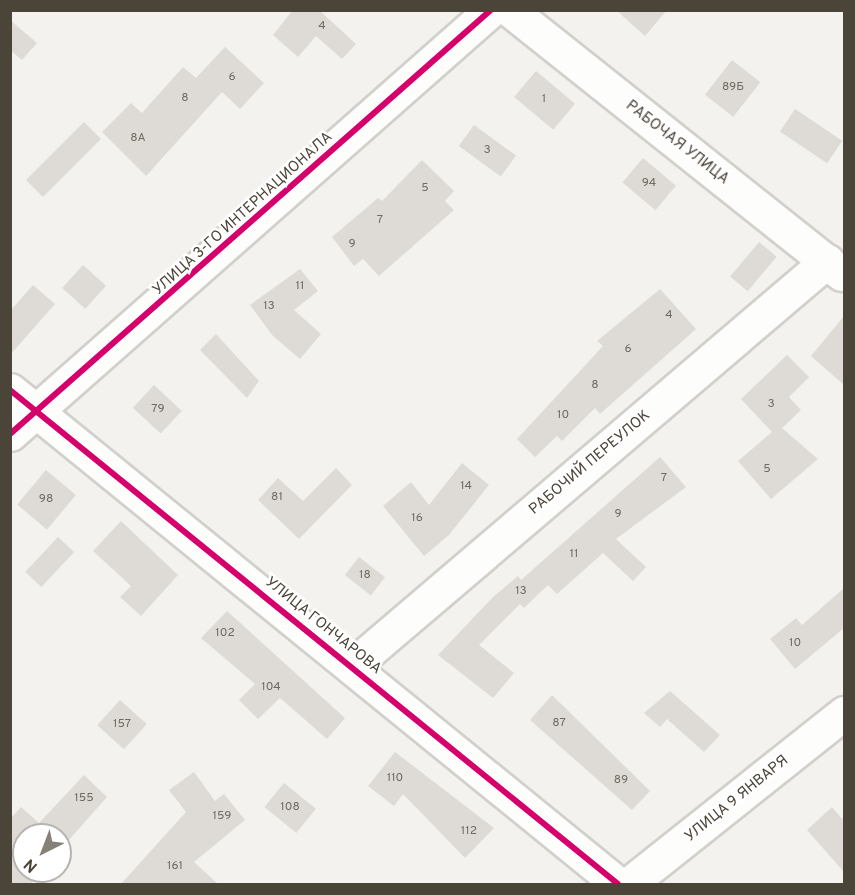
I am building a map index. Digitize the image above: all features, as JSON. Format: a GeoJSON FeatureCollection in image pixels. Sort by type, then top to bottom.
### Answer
{"type":"FeatureCollection","features":[{"type":"Feature","properties":{"kind":"street","name":"УЛИЦА 3-ГО ИНТЕРНАЦИОНАЛА"},"geometry":{"type":"LineString","coordinates":[[10,434],[491,10]]}},
{"type":"Feature","properties":{"kind":"street","name":"РАБОЧАЯ УЛИЦА"},"geometry":{"type":"LineString","coordinates":[[510,10],[836,269]]}},
{"type":"Feature","properties":{"kind":"street","name":"РАБОЧИЙ ПЕРЕУЛОК"},"geometry":{"type":"LineString","coordinates":[[353,665],[836,269]]}},
{"type":"Feature","properties":{"kind":"street","name":"УЛИЦА ГОНЧАРОВА"},"geometry":{"type":"LineString","coordinates":[[10,390],[353,665],[618,885]]}},
{"type":"Feature","properties":{"kind":"street","name":"УЛИЦА 9 ЯНВАРЯ"},"geometry":{"type":"LineString","coordinates":[[629,885],[844,713]]}},
{"type":"Feature","properties":{"kind":"building"},"geometry":{"type":"Polygon","coordinates":[[[293,10],[319,10],[356,44],[342,59],[316,36],[298,57],[273,35],[293,10]]]}},
{"type":"Feature","properties":{"kind":"building"},"geometry":{"type":"Polygon","coordinates":[[[616,10],[667,10],[645,36],[616,10]]]}},
{"type":"Feature","properties":{"kind":"building"},"geometry":{"type":"Polygon","coordinates":[[[10,20],[37,43],[22,60],[10,50],[10,20]]]}},
{"type":"Feature","properties":{"kind":"building"},"geometry":{"type":"Polygon","coordinates":[[[225,47],[264,83],[240,109],[222,92],[146,176],[102,132],[131,103],[142,113],[183,67],[196,78],[225,47]]]}},
{"type":"Feature","properties":{"kind":"building"},"geometry":{"type":"Polygon","coordinates":[[[732,60],[760,82],[733,117],[705,95],[732,60]]]}},
{"type":"Feature","properties":{"kind":"building"},"geometry":{"type":"Polygon","coordinates":[[[536,71],[575,104],[553,130],[514,97],[536,71]]]}},
{"type":"Feature","properties":{"kind":"building"},"geometry":{"type":"Polygon","coordinates":[[[795,109],[842,141],[827,163],[780,131],[795,109]]]}},
{"type":"Feature","properties":{"kind":"building"},"geometry":{"type":"Polygon","coordinates":[[[84,122],[101,139],[43,197],[26,180],[84,122]]]}},
{"type":"Feature","properties":{"kind":"building"},"geometry":{"type":"Polygon","coordinates":[[[474,125],[516,156],[501,177],[459,146],[474,125]]]}},
{"type":"Feature","properties":{"kind":"building"},"geometry":{"type":"Polygon","coordinates":[[[643,158],[676,186],[655,210],[622,183],[643,158]]]}},
{"type":"Feature","properties":{"kind":"building"},"geometry":{"type":"Polygon","coordinates":[[[422,160],[454,191],[445,201],[454,210],[379,276],[363,259],[354,266],[332,237],[378,198],[382,201],[422,160]]]}},
{"type":"Feature","properties":{"kind":"building"},"geometry":{"type":"Polygon","coordinates":[[[759,242],[777,257],[748,291],[730,276],[759,242]]]}},
{"type":"Feature","properties":{"kind":"building"},"geometry":{"type":"Polygon","coordinates":[[[83,265],[106,286],[85,309],[62,288],[83,265]]]}},
{"type":"Feature","properties":{"kind":"building"},"geometry":{"type":"Polygon","coordinates":[[[300,269],[318,291],[294,310],[321,334],[300,359],[273,336],[250,305],[300,269]]]}},
{"type":"Feature","properties":{"kind":"building"},"geometry":{"type":"Polygon","coordinates":[[[33,285],[55,304],[10,355],[10,311],[33,285]]]}},
{"type":"Feature","properties":{"kind":"building"},"geometry":{"type":"Polygon","coordinates":[[[660,289],[696,329],[600,414],[595,408],[562,441],[557,436],[535,457],[517,439],[603,346],[597,341],[660,289]]]}},
{"type":"Feature","properties":{"kind":"building"},"geometry":{"type":"Polygon","coordinates":[[[844,316],[844,385],[811,356],[844,316]]]}},
{"type":"Feature","properties":{"kind":"building"},"geometry":{"type":"Polygon","coordinates":[[[216,334],[259,381],[247,398],[200,350],[216,334]]]}},
{"type":"Feature","properties":{"kind":"building"},"geometry":{"type":"Polygon","coordinates":[[[787,355],[809,377],[789,397],[801,410],[782,428],[818,459],[771,499],[738,461],[772,432],[741,399],[787,355]]]}},
{"type":"Feature","properties":{"kind":"building"},"geometry":{"type":"Polygon","coordinates":[[[154,385],[182,411],[161,434],[133,408],[154,385]]]}},
{"type":"Feature","properties":{"kind":"building"},"geometry":{"type":"Polygon","coordinates":[[[660,457],[686,487],[616,539],[646,567],[633,581],[603,553],[557,594],[548,585],[524,608],[520,604],[479,645],[514,673],[493,698],[438,655],[493,597],[518,576],[521,580],[660,457]]]}},
{"type":"Feature","properties":{"kind":"building"},"geometry":{"type":"Polygon","coordinates":[[[462,463],[489,485],[449,535],[424,556],[383,506],[411,482],[429,505],[462,463]]]}},
{"type":"Feature","properties":{"kind":"building"},"geometry":{"type":"Polygon","coordinates":[[[336,468],[352,485],[299,539],[258,500],[278,478],[303,501],[336,468]]]}},
{"type":"Feature","properties":{"kind":"building"},"geometry":{"type":"Polygon","coordinates":[[[46,470],[76,495],[47,530],[17,504],[46,470]]]}},
{"type":"Feature","properties":{"kind":"building"},"geometry":{"type":"Polygon","coordinates":[[[121,521],[178,575],[141,616],[120,597],[131,586],[93,551],[121,521]]]}},
{"type":"Feature","properties":{"kind":"building"},"geometry":{"type":"Polygon","coordinates":[[[58,537],[74,552],[41,587],[25,572],[58,537]]]}},
{"type":"Feature","properties":{"kind":"building"},"geometry":{"type":"Polygon","coordinates":[[[359,557],[385,577],[371,595],[345,575],[359,557]]]}},
{"type":"Feature","properties":{"kind":"building"},"geometry":{"type":"Polygon","coordinates":[[[844,588],[844,628],[795,669],[770,639],[796,618],[802,625],[844,588]]]}},
{"type":"Feature","properties":{"kind":"building"},"geometry":{"type":"Polygon","coordinates":[[[227,611],[345,718],[327,739],[280,698],[258,719],[239,700],[255,684],[201,638],[227,611]]]}},
{"type":"Feature","properties":{"kind":"building"},"geometry":{"type":"Polygon","coordinates":[[[670,691],[720,735],[704,752],[667,719],[660,727],[644,713],[670,691]]]}},
{"type":"Feature","properties":{"kind":"building"},"geometry":{"type":"Polygon","coordinates":[[[552,695],[650,791],[632,810],[530,720],[552,695]]]}},
{"type":"Feature","properties":{"kind":"building"},"geometry":{"type":"Polygon","coordinates":[[[120,700],[147,724],[124,749],[97,725],[120,700]]]}},
{"type":"Feature","properties":{"kind":"building"},"geometry":{"type":"Polygon","coordinates":[[[395,752],[494,828],[465,858],[403,794],[394,806],[368,786],[395,752]]]}},
{"type":"Feature","properties":{"kind":"building"},"geometry":{"type":"Polygon","coordinates":[[[194,772],[215,801],[224,794],[245,820],[194,862],[219,885],[120,885],[186,812],[169,790],[194,772]]]}},
{"type":"Feature","properties":{"kind":"building"},"geometry":{"type":"Polygon","coordinates":[[[84,775],[107,797],[72,836],[72,823],[39,823],[84,775]]]}},
{"type":"Feature","properties":{"kind":"building"},"geometry":{"type":"Polygon","coordinates":[[[284,783],[316,809],[296,833],[264,807],[284,783]]]}},
{"type":"Feature","properties":{"kind":"building"},"geometry":{"type":"Polygon","coordinates":[[[21,807],[39,823],[12,823],[12,883],[32,883],[30,885],[10,885],[10,819],[21,807]]]}},
{"type":"Feature","properties":{"kind":"building"},"geometry":{"type":"Polygon","coordinates":[[[832,807],[844,821],[844,872],[807,830],[832,807]]]}},
{"type":"Feature","properties":{"kind":"cycle path"},"geometry":{"type":"LineString","coordinates":[[10,434],[491,10]]}},
{"type":"Feature","properties":{"kind":"cycle path"},"geometry":{"type":"LineString","coordinates":[[10,390],[618,884]]}}]}
